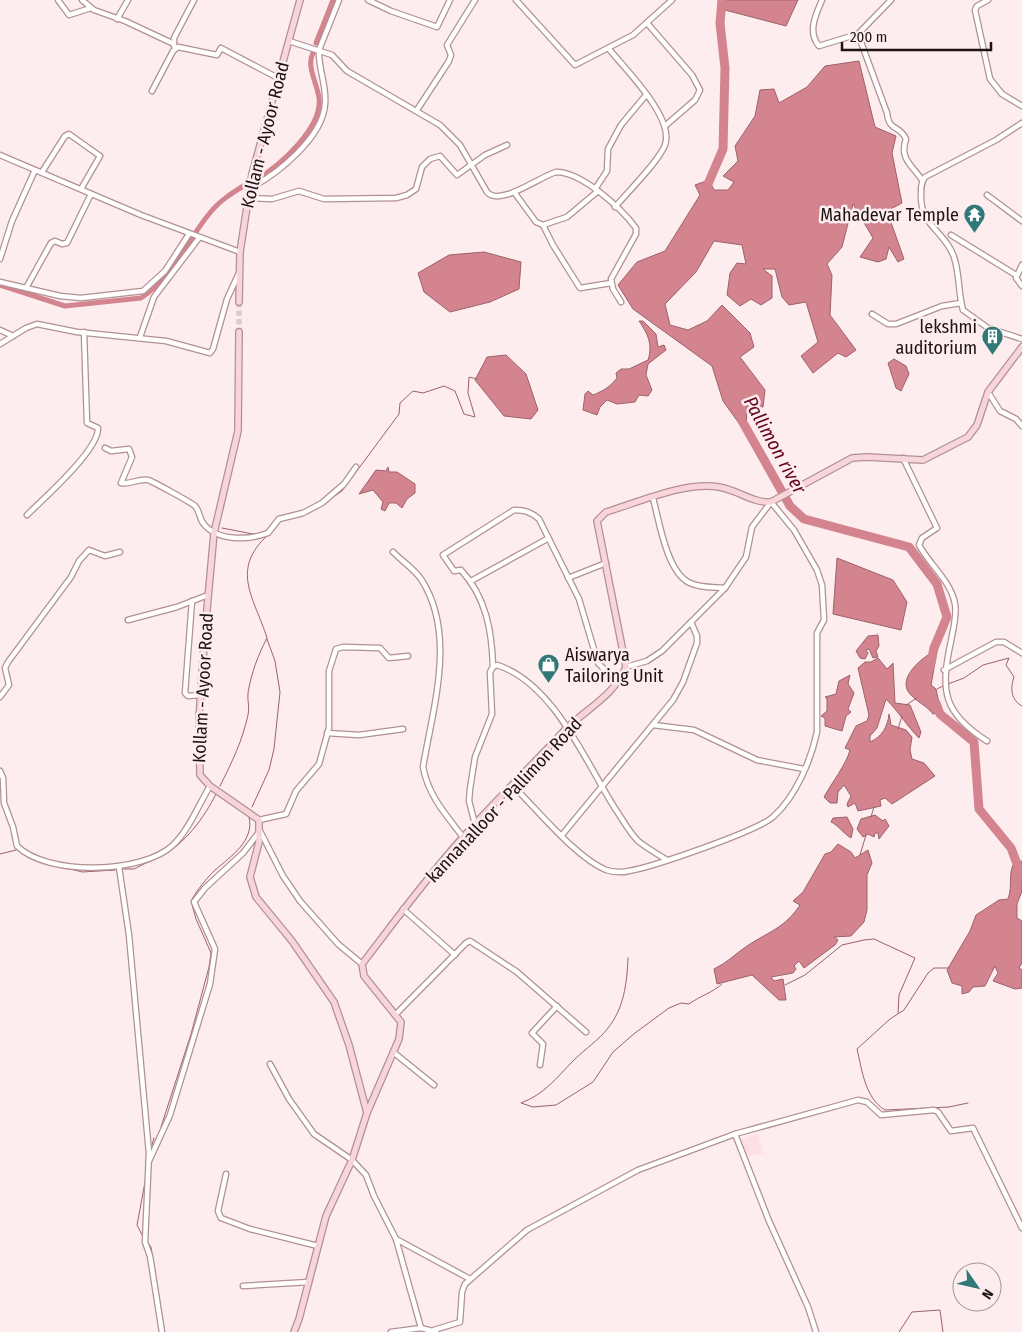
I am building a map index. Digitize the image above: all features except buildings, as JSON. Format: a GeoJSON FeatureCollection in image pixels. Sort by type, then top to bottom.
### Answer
{"type":"FeatureCollection","features":[{"type":"Feature","properties":{"kind":"main road","name":"Kollam - Ayoor Road"},"geometry":{"type":"LineString","coordinates":[[239,302],[240,252],[250,188],[300,0]]}},
{"type":"Feature","properties":{"kind":"main road","name":"Kollam - Ayoor Road"},"geometry":{"type":"LineString","coordinates":[[239,332],[238,431],[214,533],[208,595],[201,695],[200,775],[210,786],[259,820]]}},
{"type":"Feature","properties":{"kind":"main road"},"geometry":{"type":"LineString","coordinates":[[626,667],[597,522],[601,516],[606,512],[703,485],[722,487],[760,503],[773,502],[852,458],[924,460],[968,437],[977,425],[988,392],[1022,347]]}},
{"type":"Feature","properties":{"kind":"main road","name":"kannanalloor - Pallimon Road"},"geometry":{"type":"LineString","coordinates":[[362,964],[403,909],[463,837],[567,727],[609,694],[621,678],[626,667]]}},
{"type":"Feature","properties":{"kind":"main road"},"geometry":{"type":"LineString","coordinates":[[259,820],[260,831],[250,877],[256,897],[292,941],[334,1002],[349,1045],[367,1113]]}},
{"type":"Feature","properties":{"kind":"main road"},"geometry":{"type":"LineString","coordinates":[[294,1332],[326,1216],[352,1160],[367,1113],[399,1039],[401,1022],[364,976],[362,964]]}},
{"type":"Feature","properties":{"kind":"street"},"geometry":{"type":"LineString","coordinates":[[58,0],[69,15],[91,8]]}},
{"type":"Feature","properties":{"kind":"street"},"geometry":{"type":"LineString","coordinates":[[82,0],[91,8],[174,46],[217,55],[221,48],[278,78]]}},
{"type":"Feature","properties":{"kind":"street"},"geometry":{"type":"LineString","coordinates":[[117,19],[128,0]]}},
{"type":"Feature","properties":{"kind":"street"},"geometry":{"type":"LineString","coordinates":[[152,91],[174,46],[174,38],[194,0]]}},
{"type":"Feature","properties":{"kind":"street"},"geometry":{"type":"LineString","coordinates":[[250,188],[278,172],[306,141],[321,119],[326,102],[319,50],[339,0]]}},
{"type":"Feature","properties":{"kind":"street"},"geometry":{"type":"LineString","coordinates":[[368,0],[391,12],[437,27],[450,0]]}},
{"type":"Feature","properties":{"kind":"street"},"geometry":{"type":"LineString","coordinates":[[417,110],[451,58],[447,48],[448,43],[475,0]]}},
{"type":"Feature","properties":{"kind":"street"},"geometry":{"type":"LineString","coordinates":[[516,0],[573,64],[580,64],[609,49],[647,23],[672,0]]}},
{"type":"Feature","properties":{"kind":"street"},"geometry":{"type":"LineString","coordinates":[[822,0],[812,27],[819,46],[858,34],[891,0]]}},
{"type":"Feature","properties":{"kind":"street"},"geometry":{"type":"LineString","coordinates":[[988,0],[977,6],[975,17],[990,79],[1002,94],[1022,106]]}},
{"type":"Feature","properties":{"kind":"street"},"geometry":{"type":"LineString","coordinates":[[647,23],[692,75],[700,90],[695,100],[665,126]]}},
{"type":"Feature","properties":{"kind":"street"},"geometry":{"type":"LineString","coordinates":[[858,34],[887,112],[888,121],[891,127],[903,133],[906,139],[903,146],[906,160],[922,180],[920,205],[923,217],[947,242],[957,267],[961,303],[964,310],[969,316],[988,328],[1022,339]]}},
{"type":"Feature","properties":{"kind":"street"},"geometry":{"type":"LineString","coordinates":[[289,41],[332,55],[347,71],[417,110],[450,134],[472,164],[490,195],[499,198],[556,172],[576,176],[597,190],[634,224],[637,230],[612,275],[611,283],[621,302]]}},
{"type":"Feature","properties":{"kind":"street"},"geometry":{"type":"LineString","coordinates":[[609,49],[659,111],[667,136],[663,150],[615,207]]}},
{"type":"Feature","properties":{"kind":"street"},"geometry":{"type":"LineString","coordinates":[[543,225],[567,217],[597,190],[607,171],[608,149],[621,125],[646,95]]}},
{"type":"Feature","properties":{"kind":"street"},"geometry":{"type":"LineString","coordinates":[[922,180],[1022,123]]}},
{"type":"Feature","properties":{"kind":"street"},"geometry":{"type":"LineString","coordinates":[[42,172],[65,136],[69,134],[100,156],[81,190]]}},
{"type":"Feature","properties":{"kind":"street"},"geometry":{"type":"LineString","coordinates":[[248,198],[272,199],[299,191],[324,199],[396,198],[407,195],[416,189],[422,167],[437,156],[440,156],[456,175],[467,170],[485,155],[507,145]]}},
{"type":"Feature","properties":{"kind":"street"},"geometry":{"type":"LineString","coordinates":[[0,155],[81,190],[240,252]]}},
{"type":"Feature","properties":{"kind":"street"},"geometry":{"type":"LineString","coordinates":[[0,259],[12,221],[35,170]]}},
{"type":"Feature","properties":{"kind":"street"},"geometry":{"type":"LineString","coordinates":[[514,192],[536,222],[543,225],[553,245],[580,288],[611,283]]}},
{"type":"Feature","properties":{"kind":"street"},"geometry":{"type":"LineString","coordinates":[[26,288],[51,243],[67,243],[91,194]]}},
{"type":"Feature","properties":{"kind":"street"},"geometry":{"type":"LineString","coordinates":[[987,195],[1022,221]]}},
{"type":"Feature","properties":{"kind":"street"},"geometry":{"type":"LineString","coordinates":[[0,282],[81,298],[143,290],[165,271],[190,234]]}},
{"type":"Feature","properties":{"kind":"street"},"geometry":{"type":"LineString","coordinates":[[951,235],[1016,275],[1022,286]]}},
{"type":"Feature","properties":{"kind":"street"},"geometry":{"type":"LineString","coordinates":[[140,337],[154,297],[198,237]]}},
{"type":"Feature","properties":{"kind":"street"},"geometry":{"type":"LineString","coordinates":[[1016,275],[1022,265]]}},
{"type":"Feature","properties":{"kind":"street"},"geometry":{"type":"LineString","coordinates":[[0,344],[37,324],[84,332],[166,341],[210,353],[213,349],[226,299],[239,272]]}},
{"type":"Feature","properties":{"kind":"street"},"geometry":{"type":"LineString","coordinates":[[872,314],[888,324],[896,324],[942,306],[961,303]]}},
{"type":"Feature","properties":{"kind":"street"},"geometry":{"type":"LineString","coordinates":[[0,330],[13,336]]}},
{"type":"Feature","properties":{"kind":"street"},"geometry":{"type":"LineString","coordinates":[[27,515],[83,456],[96,436],[98,428],[87,423],[84,332]]}},
{"type":"Feature","properties":{"kind":"street"},"geometry":{"type":"LineString","coordinates":[[988,392],[1000,411],[1016,419],[1022,426]]}},
{"type":"Feature","properties":{"kind":"street"},"geometry":{"type":"LineString","coordinates":[[105,448],[111,451],[129,449],[132,457],[121,483],[147,480],[160,485],[194,504],[200,512],[202,522],[214,533],[230,538],[268,533],[279,519],[303,513],[322,503],[344,484],[356,468]]}},
{"type":"Feature","properties":{"kind":"street"},"geometry":{"type":"LineString","coordinates":[[904,458],[937,528],[922,538],[920,545],[934,563],[955,603],[955,615],[944,670],[948,702],[952,711],[961,722],[987,742]]}},
{"type":"Feature","properties":{"kind":"street"},"geometry":{"type":"LineString","coordinates":[[653,498],[670,558],[679,576],[697,586],[725,588]]}},
{"type":"Feature","properties":{"kind":"street"},"geometry":{"type":"LineString","coordinates":[[513,786],[583,856],[608,871],[630,871],[667,860],[765,823],[775,816],[804,769],[817,732],[818,633],[824,620],[822,586],[810,555],[773,502],[752,527],[746,557],[725,588],[662,651],[647,661],[626,667]]}},
{"type":"Feature","properties":{"kind":"street"},"geometry":{"type":"LineString","coordinates":[[475,824],[469,801],[470,789],[476,757],[492,714],[489,686],[493,667],[492,633],[471,581],[461,570],[454,571],[443,555],[514,510],[530,512],[539,519],[547,539],[579,599],[598,663],[605,672],[621,678]]}},
{"type":"Feature","properties":{"kind":"street"},"geometry":{"type":"LineString","coordinates":[[471,581],[547,539]]}},
{"type":"Feature","properties":{"kind":"street"},"geometry":{"type":"LineString","coordinates":[[0,697],[9,685],[5,668],[8,662],[71,577],[79,560],[91,550],[105,556],[120,552]]}},
{"type":"Feature","properties":{"kind":"street"},"geometry":{"type":"LineString","coordinates":[[393,552],[420,577],[436,616],[440,648],[439,669],[424,767],[426,783],[435,800],[463,837]]}},
{"type":"Feature","properties":{"kind":"street"},"geometry":{"type":"LineString","coordinates":[[568,578],[606,563]]}},
{"type":"Feature","properties":{"kind":"street"},"geometry":{"type":"LineString","coordinates":[[128,620],[176,607],[208,595]]}},
{"type":"Feature","properties":{"kind":"street"},"geometry":{"type":"LineString","coordinates":[[192,601],[185,693],[188,696],[201,695]]}},
{"type":"Feature","properties":{"kind":"street"},"geometry":{"type":"LineString","coordinates":[[562,835],[601,786],[654,725],[678,693],[697,642],[691,622]]}},
{"type":"Feature","properties":{"kind":"street"},"geometry":{"type":"LineString","coordinates":[[944,670],[996,642],[1004,642],[1022,652]]}},
{"type":"Feature","properties":{"kind":"street"},"geometry":{"type":"LineString","coordinates":[[259,820],[285,814],[289,811],[296,791],[319,764],[331,719],[329,671],[336,649],[343,647],[380,648],[389,658],[408,656]]}},
{"type":"Feature","properties":{"kind":"street"},"geometry":{"type":"LineString","coordinates":[[493,667],[498,664],[506,667],[526,680],[567,727],[601,786],[637,840],[667,860]]}},
{"type":"Feature","properties":{"kind":"street"},"geometry":{"type":"LineString","coordinates":[[654,725],[694,730],[757,760],[804,769]]}},
{"type":"Feature","properties":{"kind":"street"},"geometry":{"type":"LineString","coordinates":[[328,733],[359,735],[403,729]]}},
{"type":"Feature","properties":{"kind":"street"},"geometry":{"type":"LineString","coordinates":[[0,770],[4,778],[4,803],[20,848],[41,860],[83,867],[119,867],[148,858],[173,845],[210,786]]}},
{"type":"Feature","properties":{"kind":"street"},"geometry":{"type":"LineString","coordinates":[[149,1161],[170,1115],[210,984],[215,948],[194,902],[205,888],[237,859],[260,831],[282,876],[300,901],[338,944],[362,964]]}},
{"type":"Feature","properties":{"kind":"street"},"geometry":{"type":"LineString","coordinates":[[119,867],[129,935],[149,1161],[145,1242],[150,1256],[162,1332]]}},
{"type":"Feature","properties":{"kind":"street"},"geometry":{"type":"LineString","coordinates":[[403,909],[455,955]]}},
{"type":"Feature","properties":{"kind":"street"},"geometry":{"type":"LineString","coordinates":[[395,1015],[468,941],[475,942],[517,972],[586,1032]]}},
{"type":"Feature","properties":{"kind":"street"},"geometry":{"type":"LineString","coordinates":[[540,1065],[543,1044],[532,1031],[557,1006]]}},
{"type":"Feature","properties":{"kind":"street"},"geometry":{"type":"LineString","coordinates":[[393,1052],[434,1085]]}},
{"type":"Feature","properties":{"kind":"street"},"geometry":{"type":"LineString","coordinates":[[270,1064],[289,1099],[314,1134],[352,1160],[366,1175],[374,1196],[396,1239],[421,1328]]}},
{"type":"Feature","properties":{"kind":"street"},"geometry":{"type":"LineString","coordinates":[[391,1332],[421,1328],[435,1331],[460,1322],[462,1292],[470,1279],[526,1230],[638,1170],[735,1134],[858,1100],[867,1102],[881,1115],[936,1111],[951,1131],[969,1127],[974,1130],[1022,1228]]}},
{"type":"Feature","properties":{"kind":"street"},"geometry":{"type":"LineString","coordinates":[[735,1134],[816,1332]]}},
{"type":"Feature","properties":{"kind":"street"},"geometry":{"type":"LineString","coordinates":[[226,1174],[218,1211],[222,1218],[250,1228],[318,1246]]}},
{"type":"Feature","properties":{"kind":"street"},"geometry":{"type":"LineString","coordinates":[[396,1239],[470,1279]]}},
{"type":"Feature","properties":{"kind":"street"},"geometry":{"type":"LineString","coordinates":[[243,1286],[309,1282]]}},
{"type":"Feature","properties":{"kind":"shaded area"},"geometry":{"type":"Polygon","coordinates":[[[722,0],[798,0],[786,26],[721,9],[722,0]]]}},
{"type":"Feature","properties":{"kind":"shaded area"},"geometry":{"type":"Polygon","coordinates":[[[859,61],[875,127],[896,136],[892,153],[902,203],[887,211],[904,259],[898,262],[889,247],[886,259],[878,262],[860,257],[873,238],[853,204],[842,247],[827,264],[832,275],[830,315],[856,350],[846,357],[838,353],[813,373],[801,356],[818,342],[806,302],[789,305],[782,297],[775,269],[763,269],[772,276],[772,298],[761,305],[751,299],[740,306],[727,295],[730,273],[737,263],[746,264],[742,245],[714,241],[696,272],[665,304],[670,325],[688,330],[707,321],[722,305],[750,333],[754,347],[740,357],[765,390],[763,407],[747,406],[746,433],[723,401],[712,366],[633,309],[618,285],[637,262],[665,251],[700,195],[695,185],[709,180],[714,190],[728,190],[734,182],[723,176],[738,161],[735,146],[755,116],[760,90],[774,89],[779,103],[807,87],[825,66],[859,61]]]}},
{"type":"Feature","properties":{"kind":"shaded area"},"geometry":{"type":"Polygon","coordinates":[[[484,252],[521,262],[519,289],[490,302],[450,312],[424,292],[418,273],[449,255],[484,252]]]}},
{"type":"Feature","properties":{"kind":"shaded area"},"geometry":{"type":"Polygon","coordinates":[[[639,321],[643,321],[656,334],[658,347],[664,345],[666,350],[648,364],[646,375],[652,390],[648,396],[639,395],[635,402],[617,404],[607,400],[600,407],[597,415],[583,410],[585,394],[588,391],[593,395],[600,392],[617,378],[616,373],[621,369],[629,369],[648,360],[649,340],[639,321]]]}},
{"type":"Feature","properties":{"kind":"shaded area"},"geometry":{"type":"Polygon","coordinates":[[[506,355],[526,374],[538,410],[531,419],[504,416],[475,380],[487,357],[506,355]]]}},
{"type":"Feature","properties":{"kind":"shaded area"},"geometry":{"type":"Polygon","coordinates":[[[894,359],[906,366],[909,374],[901,391],[896,388],[888,363],[894,359]]]}},
{"type":"Feature","properties":{"kind":"shaded area"},"geometry":{"type":"Polygon","coordinates":[[[388,467],[389,472],[397,472],[415,484],[415,493],[407,499],[402,508],[396,503],[389,503],[385,511],[381,509],[383,502],[373,490],[359,494],[376,470],[386,471],[388,467]]]}},
{"type":"Feature","properties":{"kind":"shaded area"},"geometry":{"type":"Polygon","coordinates":[[[837,558],[893,580],[907,602],[901,630],[833,614],[837,558]]]}},
{"type":"Feature","properties":{"kind":"shaded area"},"geometry":{"type":"Polygon","coordinates":[[[878,635],[879,646],[876,651],[878,657],[873,658],[869,649],[866,650],[868,653],[865,659],[860,658],[856,651],[868,636],[878,635]]]}},
{"type":"Feature","properties":{"kind":"shaded area"},"geometry":{"type":"Polygon","coordinates":[[[928,655],[936,657],[931,685],[936,689],[941,712],[933,714],[912,696],[906,685],[909,673],[928,655]]]}},
{"type":"Feature","properties":{"kind":"shaded area"},"geometry":{"type":"Polygon","coordinates":[[[878,658],[887,669],[893,663],[895,703],[910,705],[921,732],[919,738],[886,699],[877,728],[870,736],[870,742],[884,731],[889,714],[891,725],[906,730],[912,737],[910,750],[912,759],[924,763],[935,776],[892,804],[885,798],[880,800],[881,806],[858,811],[855,803],[848,807],[847,804],[851,796],[844,785],[838,792],[837,803],[830,803],[824,797],[848,755],[850,750],[845,748],[856,726],[867,721],[869,715],[858,668],[865,662],[871,662],[878,658]]]}},
{"type":"Feature","properties":{"kind":"shaded area"},"geometry":{"type":"Polygon","coordinates":[[[850,675],[848,684],[854,693],[848,709],[851,712],[846,716],[842,731],[825,726],[825,718],[821,716],[827,711],[827,699],[825,697],[836,694],[839,681],[850,675]]]}},
{"type":"Feature","properties":{"kind":"shaded area"},"geometry":{"type":"Polygon","coordinates":[[[875,815],[883,821],[885,819],[889,826],[879,839],[878,833],[875,833],[874,837],[868,834],[863,837],[857,829],[861,819],[875,815]]]}},
{"type":"Feature","properties":{"kind":"shaded area"},"geometry":{"type":"Polygon","coordinates":[[[847,817],[853,829],[851,838],[831,822],[833,818],[847,817]]]}},
{"type":"Feature","properties":{"kind":"shaded area"},"geometry":{"type":"Polygon","coordinates":[[[838,844],[851,852],[855,858],[868,850],[872,863],[867,875],[867,910],[864,922],[851,936],[834,937],[838,940],[835,945],[804,968],[799,961],[794,966],[796,969],[793,973],[771,977],[774,981],[783,979],[786,1000],[779,1000],[752,975],[717,984],[714,969],[776,929],[794,913],[800,905],[793,901],[803,892],[825,854],[831,852],[838,844]]]}},
{"type":"Feature","properties":{"kind":"shaded area"},"geometry":{"type":"Polygon","coordinates":[[[1022,861],[1022,891],[1017,904],[1017,918],[1022,921],[1022,963],[1019,968],[1022,970],[1022,988],[1015,989],[993,981],[998,973],[995,966],[985,986],[973,987],[969,992],[962,994],[962,986],[952,983],[947,970],[970,931],[976,915],[999,900],[1008,899],[1013,865],[1022,861]]]}},
{"type":"Feature","properties":{"kind":"shaded area"},"geometry":{"type":"Polygon","coordinates":[[[758,1134],[763,1153],[745,1157],[739,1140],[758,1134]]]}},
{"type":"Feature","properties":{"kind":"waterway"},"geometry":{"type":"LineString","coordinates":[[316,43],[333,0]]}},
{"type":"Feature","properties":{"kind":"waterway","name":"Pallimon river"},"geometry":{"type":"LineString","coordinates":[[705,191],[723,149],[725,68],[720,23],[722,0]]}},
{"type":"Feature","properties":{"kind":"waterway"},"geometry":{"type":"LineString","coordinates":[[257,179],[288,155],[307,133],[314,121],[319,98],[311,69],[313,53]]}},
{"type":"Feature","properties":{"kind":"waterway"},"geometry":{"type":"LineString","coordinates":[[0,285],[65,306],[141,298],[152,290],[171,270],[213,209],[245,185]]}},
{"type":"Feature","properties":{"kind":"waterway"},"geometry":{"type":"LineString","coordinates":[[326,502],[342,491],[399,414],[400,403],[413,391],[423,393],[444,386],[455,391],[464,414],[475,417],[468,393],[469,377],[477,379]]}},
{"type":"Feature","properties":{"kind":"waterway","name":"Pallimon river"},"geometry":{"type":"LineString","coordinates":[[741,419],[790,506],[804,519],[909,547],[937,584],[947,617],[934,648],[930,667]]}},
{"type":"Feature","properties":{"kind":"waterway"},"geometry":{"type":"LineString","coordinates":[[273,530],[281,521]]}},
{"type":"Feature","properties":{"kind":"waterway"},"geometry":{"type":"LineString","coordinates":[[222,528],[253,534]]}},
{"type":"Feature","properties":{"kind":"waterway"},"geometry":{"type":"LineString","coordinates":[[220,786],[243,734],[249,712],[248,696],[251,679],[267,638],[252,598],[247,573],[250,560],[256,548],[268,535]]}},
{"type":"Feature","properties":{"kind":"waterway"},"geometry":{"type":"LineString","coordinates":[[252,807],[269,770],[274,749],[280,692],[275,661],[267,639]]}},
{"type":"Feature","properties":{"kind":"waterway"},"geometry":{"type":"LineString","coordinates":[[948,684],[964,678],[983,665],[1009,658],[1006,665],[1014,677],[1012,694],[1018,704],[1022,706]]}},
{"type":"Feature","properties":{"kind":"waterway"},"geometry":{"type":"LineString","coordinates":[[937,689],[945,685]]}},
{"type":"Feature","properties":{"kind":"waterway"},"geometry":{"type":"LineString","coordinates":[[906,705],[917,698]]}},
{"type":"Feature","properties":{"kind":"waterway","name":"Pallimon river"},"geometry":{"type":"LineString","coordinates":[[936,703],[940,714],[974,742],[979,809],[1011,848],[1022,877]]}},
{"type":"Feature","properties":{"kind":"waterway"},"geometry":{"type":"LineString","coordinates":[[898,729],[902,716]]}},
{"type":"Feature","properties":{"kind":"waterway"},"geometry":{"type":"LineString","coordinates":[[161,856],[178,845],[193,830],[216,794]]}},
{"type":"Feature","properties":{"kind":"waterway"},"geometry":{"type":"LineString","coordinates":[[871,817],[874,807]]}},
{"type":"Feature","properties":{"kind":"waterway"},"geometry":{"type":"LineString","coordinates":[[161,1127],[191,1034],[211,953],[196,919],[191,901],[208,877],[234,854],[245,841],[250,826],[249,817]]}},
{"type":"Feature","properties":{"kind":"waterway"},"geometry":{"type":"LineString","coordinates":[[860,855],[866,835]]}},
{"type":"Feature","properties":{"kind":"waterway"},"geometry":{"type":"LineString","coordinates":[[0,854],[16,850]]}},
{"type":"Feature","properties":{"kind":"waterway"},"geometry":{"type":"LineString","coordinates":[[24,854],[34,860]]}},
{"type":"Feature","properties":{"kind":"waterway"},"geometry":{"type":"LineString","coordinates":[[123,869],[134,869],[158,857]]}},
{"type":"Feature","properties":{"kind":"waterway"},"geometry":{"type":"LineString","coordinates":[[67,868],[82,872],[115,870]]}},
{"type":"Feature","properties":{"kind":"waterway"},"geometry":{"type":"LineString","coordinates":[[785,985],[805,975],[842,945],[874,939],[915,958],[899,995],[898,1013]]}},
{"type":"Feature","properties":{"kind":"waterway"},"geometry":{"type":"LineString","coordinates":[[628,958],[624,995],[618,1012],[608,1028],[550,1085],[537,1095],[521,1103],[533,1107],[556,1105],[593,1082],[613,1052],[669,1008],[681,1003],[689,1004],[722,984]]}},
{"type":"Feature","properties":{"kind":"waterway"},"geometry":{"type":"LineString","coordinates":[[949,968],[934,968],[928,973],[904,1010],[890,1019],[857,1049],[865,1083],[878,1105],[885,1110],[949,1107],[968,1103]]}},
{"type":"Feature","properties":{"kind":"waterway"},"geometry":{"type":"LineString","coordinates":[[152,1145],[154,1138]]}},
{"type":"Feature","properties":{"kind":"waterway"},"geometry":{"type":"LineString","coordinates":[[146,1163],[146,1173]]}},
{"type":"Feature","properties":{"kind":"waterway"},"geometry":{"type":"LineString","coordinates":[[142,1235],[137,1225],[146,1177]]}},
{"type":"Feature","properties":{"kind":"waterway"},"geometry":{"type":"LineString","coordinates":[[148,1243],[151,1247],[164,1328]]}},
{"type":"Feature","properties":{"kind":"waterway"},"geometry":{"type":"LineString","coordinates":[[899,1332],[912,1312],[940,1310],[943,1332]]}},
{"type":"Feature","properties":{"kind":"tunnel"},"geometry":{"type":"LineString","coordinates":[[239,302],[239,332]]}},
{"type":"Feature","properties":{"kind":"place","name":"Mahadevar Temple"},"geometry":{"type":"Point","coordinates":[975,234]}},
{"type":"Feature","properties":{"kind":"place","name":"lekshmi auditorium"},"geometry":{"type":"Point","coordinates":[993,356]}},
{"type":"Feature","properties":{"kind":"place","name":"Aiswarya Tailoring Unit"},"geometry":{"type":"Point","coordinates":[549,684]}}]}
